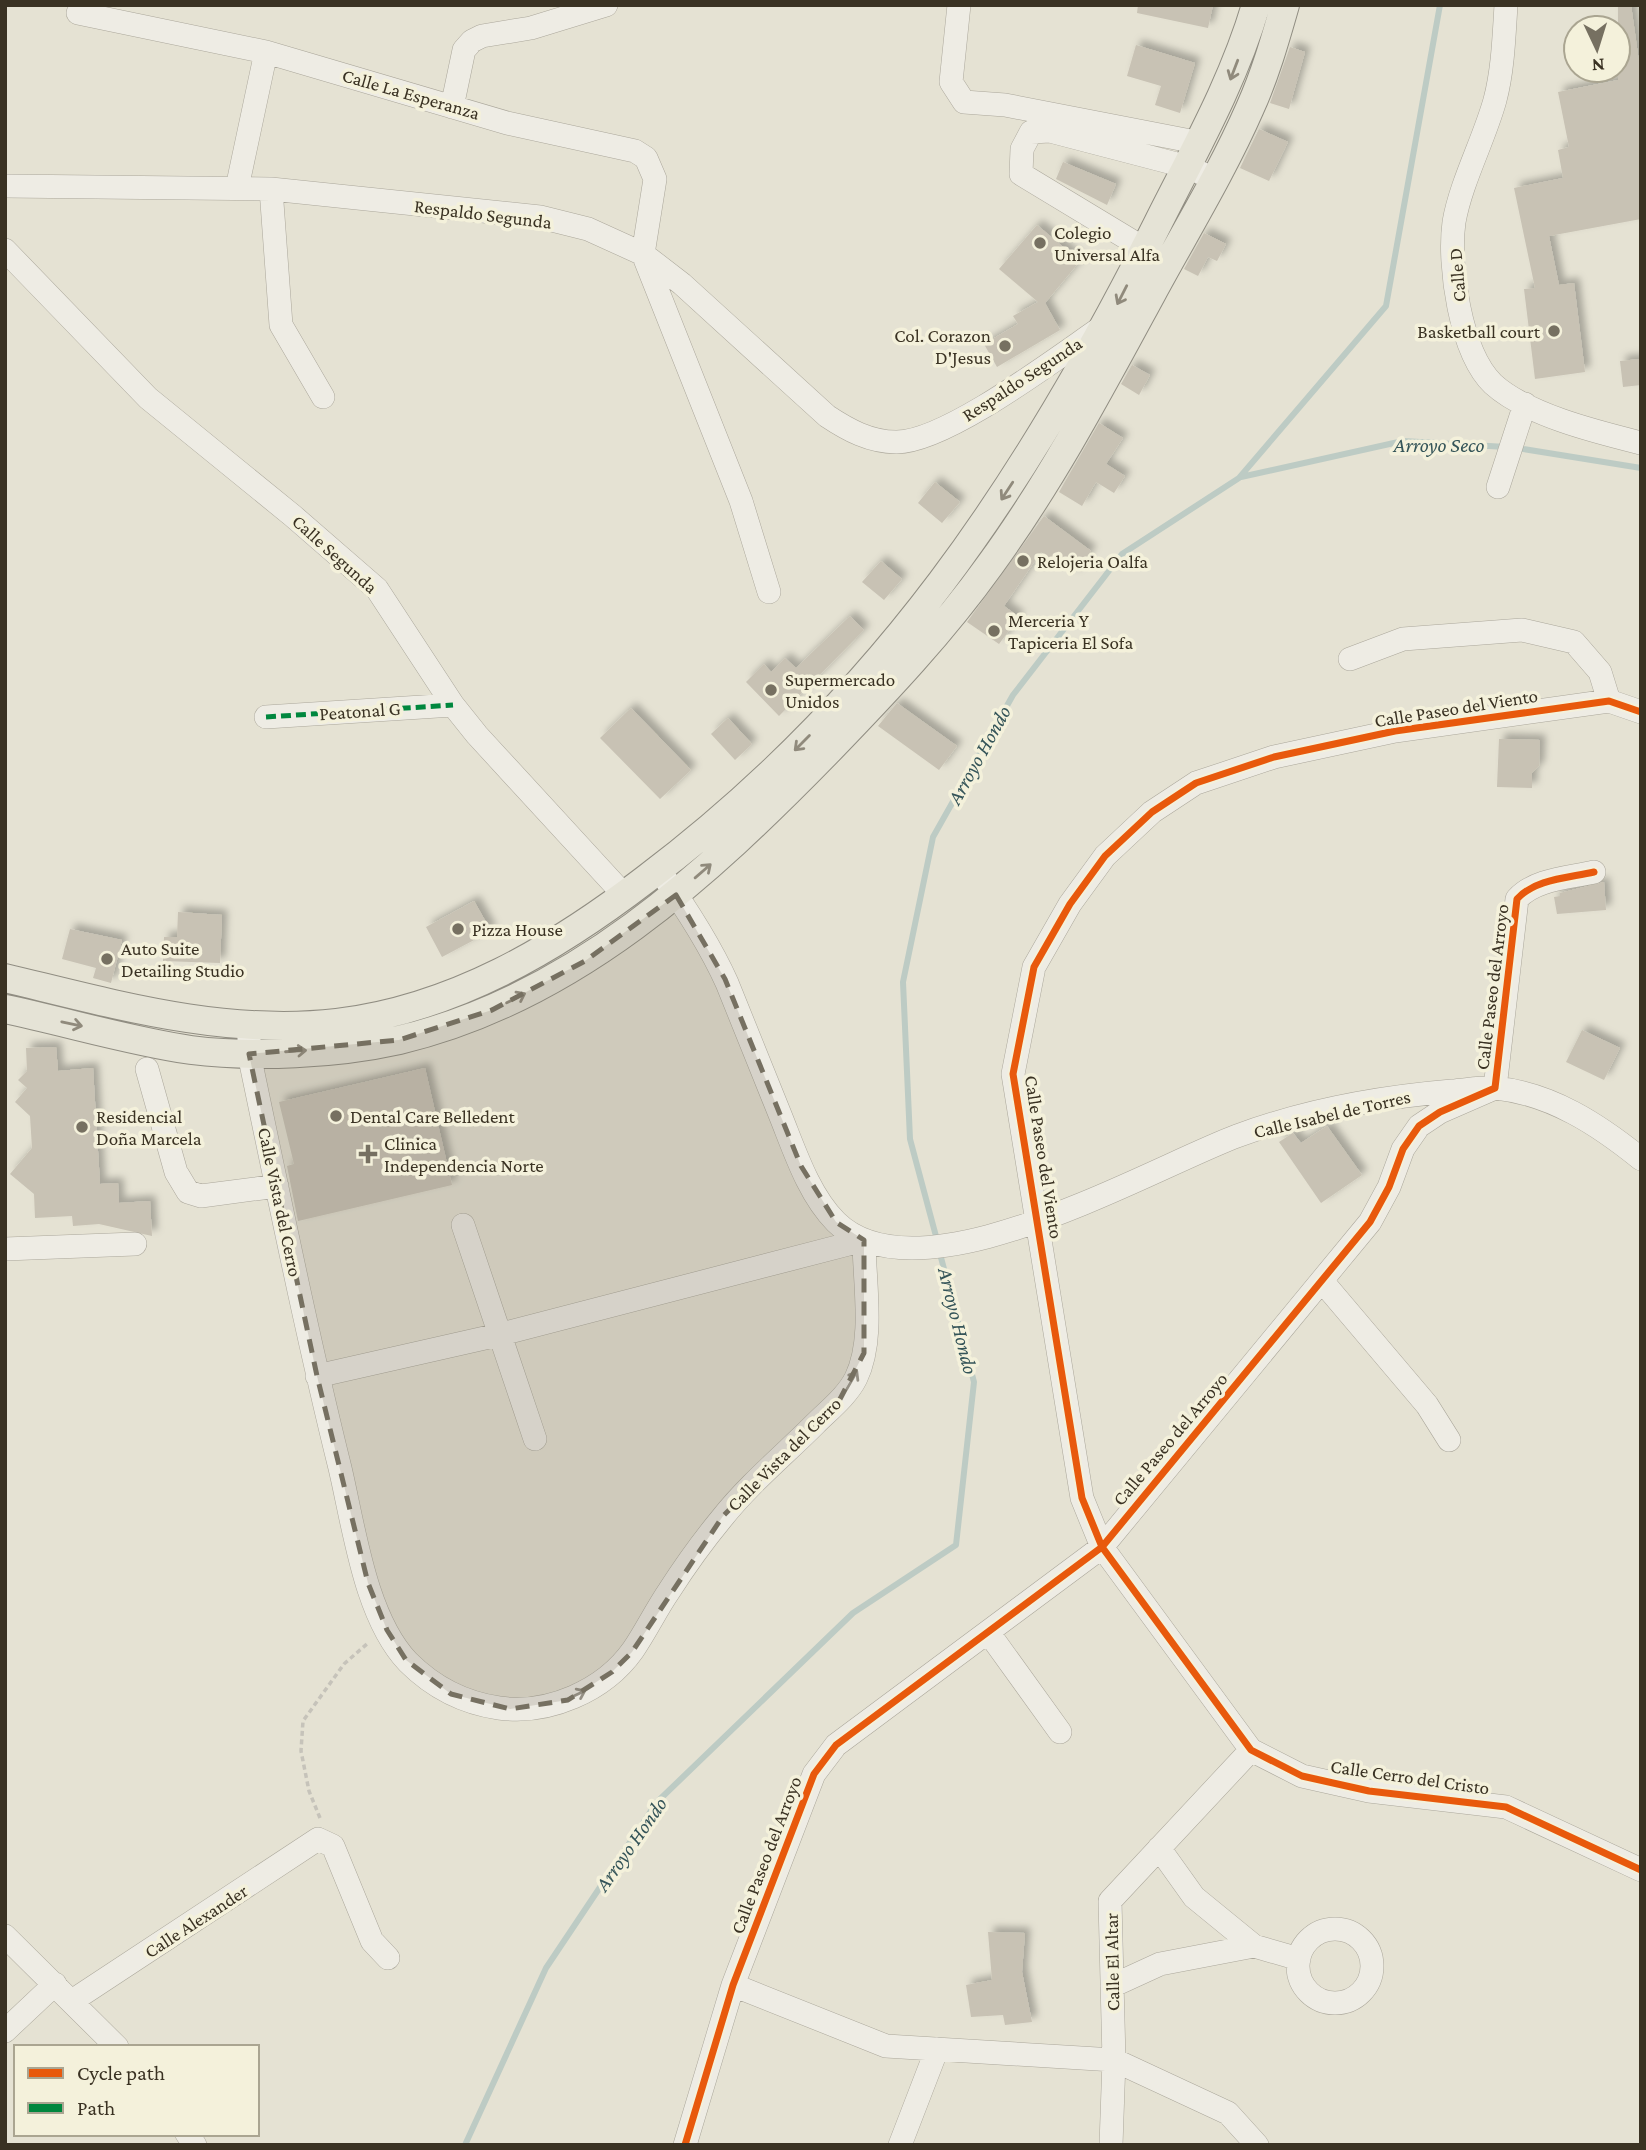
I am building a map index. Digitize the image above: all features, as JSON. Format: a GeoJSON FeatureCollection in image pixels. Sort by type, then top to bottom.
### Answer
{"type":"FeatureCollection","features":[{"type":"Feature","properties":{"kind":"main road"},"geometry":{"type":"LineString","coordinates":[[5,1009],[189,1049],[336,1023],[426,1002],[467,988],[523,962],[567,936],[659,870],[721,820],[820,725],[928,603],[985,526],[1108,324],[1227,87],[1256,5]]}},
{"type":"Feature","properties":{"kind":"main road"},"geometry":{"type":"LineString","coordinates":[[5,978],[201,1022],[249,1040],[343,1048],[399,1040],[492,1010],[585,961],[676,895],[738,841],[904,672],[992,564],[1118,358],[1214,179],[1252,106],[1285,5]]}},
{"type":"Feature","properties":{"kind":"street"},"geometry":{"type":"LineString","coordinates":[[452,107],[464,50],[472,41],[482,36],[531,28],[606,5]]}},
{"type":"Feature","properties":{"kind":"street"},"geometry":{"type":"LineString","coordinates":[[959,5],[951,82],[964,102],[1005,105],[1194,155],[1214,179]]}},
{"type":"Feature","properties":{"kind":"street","name":"Calle D"},"geometry":{"type":"LineString","coordinates":[[1506,5],[1496,99],[1454,221],[1454,272],[1463,325],[1477,359],[1493,383],[1525,404],[1594,431],[1641,443]]}},
{"type":"Feature","properties":{"kind":"street","name":"Calle La Esperanza"},"geometry":{"type":"LineString","coordinates":[[78,13],[266,52],[452,107],[635,151],[646,158],[655,179],[643,254]]}},
{"type":"Feature","properties":{"kind":"street"},"geometry":{"type":"LineString","coordinates":[[237,188],[266,52]]}},
{"type":"Feature","properties":{"kind":"street"},"geometry":{"type":"LineString","coordinates":[[1145,249],[1021,174],[1022,149],[1031,132],[1050,131],[1194,155]]}},
{"type":"Feature","properties":{"kind":"street","name":"Respaldo Segunda"},"geometry":{"type":"LineString","coordinates":[[5,186],[271,190],[540,217],[587,229],[643,254],[682,284],[827,416],[846,428],[881,441],[899,442],[936,433],[1108,324]]}},
{"type":"Feature","properties":{"kind":"street"},"geometry":{"type":"LineString","coordinates":[[271,190],[281,325],[323,397]]}},
{"type":"Feature","properties":{"kind":"street","name":"Calle Segunda"},"geometry":{"type":"LineString","coordinates":[[5,250],[148,398],[293,516],[377,589],[453,705],[625,895]]}},
{"type":"Feature","properties":{"kind":"street"},"geometry":{"type":"LineString","coordinates":[[643,254],[741,501],[769,592]]}},
{"type":"Feature","properties":{"kind":"street"},"geometry":{"type":"LineString","coordinates":[[1501,477],[1525,404]]}},
{"type":"Feature","properties":{"kind":"street"},"geometry":{"type":"LineString","coordinates":[[1350,659],[1403,639],[1522,630],[1574,642],[1600,672],[1609,701]]}},
{"type":"Feature","properties":{"kind":"street","name":"Calle Paseo del Viento"},"geometry":{"type":"LineString","coordinates":[[1102,1547],[1082,1498],[1013,1074],[1034,967],[1070,904],[1105,856],[1152,812],[1196,783],[1274,757],[1395,731],[1609,701],[1641,712]]}},
{"type":"Feature","properties":{"kind":"street","name":"Peatonal G"},"geometry":{"type":"LineString","coordinates":[[266,717],[453,705]]}},
{"type":"Feature","properties":{"kind":"street"},"geometry":{"type":"LineString","coordinates":[[659,870],[725,979],[801,1166],[836,1222],[864,1240]]}},
{"type":"Feature","properties":{"kind":"street","name":"Calle Paseo del Arroyo"},"geometry":{"type":"LineString","coordinates":[[685,2145],[733,1985],[814,1774],[836,1745],[1102,1547],[1370,1222],[1390,1187],[1403,1149],[1419,1126],[1440,1112],[1495,1088],[1517,900],[1525,890],[1538,884],[1594,872]]}},
{"type":"Feature","properties":{"kind":"street","name":"Calle Vista del Cerro"},"geometry":{"type":"LineString","coordinates":[[249,1040],[317,1376],[368,1583],[387,1630],[406,1660],[451,1694],[481,1705],[510,1709],[538,1707],[568,1700],[612,1672],[632,1652],[676,1579],[723,1516],[855,1379],[864,1353],[864,1240]]}},
{"type":"Feature","properties":{"kind":"street"},"geometry":{"type":"LineString","coordinates":[[147,1069],[176,1172],[188,1192],[201,1196],[277,1186]]}},
{"type":"Feature","properties":{"kind":"street","name":"Calle Isabel de Torres"},"geometry":{"type":"LineString","coordinates":[[864,1240],[894,1247],[925,1248],[983,1236],[1038,1221],[1241,1134],[1334,1109],[1423,1094],[1495,1088],[1563,1107],[1613,1137],[1641,1160]]}},
{"type":"Feature","properties":{"kind":"street"},"geometry":{"type":"LineString","coordinates":[[463,1225],[535,1439]]}},
{"type":"Feature","properties":{"kind":"street"},"geometry":{"type":"LineString","coordinates":[[317,1376],[498,1335],[864,1240]]}},
{"type":"Feature","properties":{"kind":"street"},"geometry":{"type":"LineString","coordinates":[[5,1249],[135,1244]]}},
{"type":"Feature","properties":{"kind":"street"},"geometry":{"type":"LineString","coordinates":[[1322,1281],[1427,1405],[1449,1440]]}},
{"type":"Feature","properties":{"kind":"street","name":"Calle Cerro del Cristo"},"geometry":{"type":"LineString","coordinates":[[1102,1547],[1251,1750],[1303,1776],[1356,1788],[1506,1807],[1636,1861]]}},
{"type":"Feature","properties":{"kind":"street"},"geometry":{"type":"LineString","coordinates":[[988,1632],[1060,1732]]}},
{"type":"Feature","properties":{"kind":"street","name":"Calle El Altar"},"geometry":{"type":"LineString","coordinates":[[1111,2145],[1114,2060],[1110,1900],[1251,1750]]}},
{"type":"Feature","properties":{"kind":"street"},"geometry":{"type":"LineString","coordinates":[[318,1839],[333,1846],[372,1941],[388,1958]]}},
{"type":"Feature","properties":{"kind":"street","name":"Calle Alexander"},"geometry":{"type":"LineString","coordinates":[[72,2001],[318,1839]]}},
{"type":"Feature","properties":{"kind":"street"},"geometry":{"type":"LineString","coordinates":[[1158,1849],[1194,1897],[1254,1946],[1299,1959]]}},
{"type":"Feature","properties":{"kind":"street"},"geometry":{"type":"LineString","coordinates":[[5,1936],[115,2045]]}},
{"type":"Feature","properties":{"kind":"street"},"geometry":{"type":"LineString","coordinates":[[1112,1986],[1160,1964],[1254,1946]]}},
{"type":"Feature","properties":{"kind":"street"},"geometry":{"type":"LineString","coordinates":[[5,2031],[55,1984]]}},
{"type":"Feature","properties":{"kind":"street"},"geometry":{"type":"LineString","coordinates":[[733,1985],[886,2046],[1114,2060],[1228,2113],[1257,2145]]}},
{"type":"Feature","properties":{"kind":"street"},"geometry":{"type":"LineString","coordinates":[[901,2145],[937,2049]]}},
{"type":"Feature","properties":{"kind":"path"},"geometry":{"type":"LineString","coordinates":[[318,1839],[321,1822],[309,1791],[301,1751],[303,1721],[344,1664],[387,1630]]}},
{"type":"Feature","properties":{"kind":"highlighted area"},"geometry":{"type":"Polygon","coordinates":[[[676,895],[725,979],[801,1166],[836,1222],[864,1240],[864,1353],[839,1401],[723,1516],[632,1652],[612,1672],[568,1700],[510,1709],[451,1694],[406,1660],[387,1630],[368,1583],[317,1376],[249,1054],[399,1040],[492,1010],[585,961],[676,895]]]}},
{"type":"Feature","properties":{"kind":"building"},"geometry":{"type":"Polygon","coordinates":[[[1138,5],[1213,5],[1208,28],[1137,13],[1138,5]]]}},
{"type":"Feature","properties":{"kind":"building"},"geometry":{"type":"Polygon","coordinates":[[[1618,5],[1631,5],[1641,76],[1641,219],[1549,236],[1559,285],[1574,283],[1585,372],[1535,379],[1524,289],[1535,288],[1514,188],[1563,178],[1558,150],[1569,147],[1558,92],[1598,84],[1632,84],[1632,14],[1618,14],[1618,5]]]}},
{"type":"Feature","properties":{"kind":"building"},"geometry":{"type":"Polygon","coordinates":[[[1136,45],[1195,63],[1180,113],[1155,105],[1161,86],[1127,76],[1136,45]]]}},
{"type":"Feature","properties":{"kind":"building"},"geometry":{"type":"Polygon","coordinates":[[[1290,47],[1305,52],[1289,109],[1270,103],[1290,47]]]}},
{"type":"Feature","properties":{"kind":"building"},"geometry":{"type":"Polygon","coordinates":[[[1259,129],[1288,142],[1269,181],[1240,168],[1259,129]]]}},
{"type":"Feature","properties":{"kind":"building"},"geometry":{"type":"Polygon","coordinates":[[[1063,162],[1116,184],[1107,205],[1056,179],[1063,162]]]}},
{"type":"Feature","properties":{"kind":"building"},"geometry":{"type":"Polygon","coordinates":[[[1037,225],[1080,261],[1045,303],[1060,330],[997,367],[984,344],[1018,324],[1013,316],[1038,302],[999,269],[1037,225]]]}},
{"type":"Feature","properties":{"kind":"building"},"geometry":{"type":"Polygon","coordinates":[[[1204,233],[1226,244],[1217,261],[1208,257],[1198,276],[1184,269],[1204,233]]]}},
{"type":"Feature","properties":{"kind":"building"},"geometry":{"type":"Polygon","coordinates":[[[1641,359],[1641,385],[1623,387],[1620,361],[1641,359]]]}},
{"type":"Feature","properties":{"kind":"building"},"geometry":{"type":"Polygon","coordinates":[[[1132,365],[1150,375],[1139,395],[1121,384],[1132,365]]]}},
{"type":"Feature","properties":{"kind":"building"},"geometry":{"type":"Polygon","coordinates":[[[1099,423],[1123,438],[1106,464],[1125,476],[1114,493],[1096,482],[1082,506],[1059,492],[1099,423]]]}},
{"type":"Feature","properties":{"kind":"building"},"geometry":{"type":"Polygon","coordinates":[[[935,482],[960,502],[942,523],[918,503],[935,482]]]}},
{"type":"Feature","properties":{"kind":"building"},"geometry":{"type":"Polygon","coordinates":[[[1044,516],[1091,551],[1073,575],[1041,552],[1004,606],[1019,617],[999,644],[967,622],[1044,516]]]}},
{"type":"Feature","properties":{"kind":"building"},"geometry":{"type":"Polygon","coordinates":[[[881,561],[902,579],[884,600],[862,582],[881,561]]]}},
{"type":"Feature","properties":{"kind":"building"},"geometry":{"type":"Polygon","coordinates":[[[850,616],[864,630],[779,716],[746,682],[764,664],[771,672],[785,658],[796,668],[850,616]]]}},
{"type":"Feature","properties":{"kind":"building"},"geometry":{"type":"Polygon","coordinates":[[[897,703],[957,746],[939,770],[878,726],[897,703]]]}},
{"type":"Feature","properties":{"kind":"building"},"geometry":{"type":"Polygon","coordinates":[[[631,708],[691,770],[660,799],[600,738],[631,708]]]}},
{"type":"Feature","properties":{"kind":"building"},"geometry":{"type":"Polygon","coordinates":[[[728,718],[752,744],[735,760],[711,734],[728,718]]]}},
{"type":"Feature","properties":{"kind":"building"},"geometry":{"type":"Polygon","coordinates":[[[1499,739],[1540,740],[1539,766],[1532,773],[1532,788],[1497,787],[1499,739]]]}},
{"type":"Feature","properties":{"kind":"building"},"geometry":{"type":"Polygon","coordinates":[[[1604,882],[1606,910],[1557,914],[1554,897],[1560,896],[1560,893],[1604,882]]]}},
{"type":"Feature","properties":{"kind":"building","name":"Pizza House"},"geometry":{"type":"Polygon","coordinates":[[[474,901],[491,931],[442,957],[426,927],[474,901]]]}},
{"type":"Feature","properties":{"kind":"building"},"geometry":{"type":"Polygon","coordinates":[[[178,912],[222,915],[220,963],[163,961],[164,937],[177,937],[178,912]]]}},
{"type":"Feature","properties":{"kind":"building"},"geometry":{"type":"Polygon","coordinates":[[[70,929],[122,940],[111,983],[93,978],[96,968],[62,959],[70,929]]]}},
{"type":"Feature","properties":{"kind":"building"},"geometry":{"type":"Polygon","coordinates":[[[1582,1030],[1620,1048],[1604,1080],[1566,1062],[1582,1030]]]}},
{"type":"Feature","properties":{"kind":"building"},"geometry":{"type":"Polygon","coordinates":[[[56,1047],[58,1071],[93,1068],[100,1184],[118,1183],[119,1203],[150,1201],[152,1236],[99,1224],[73,1226],[72,1216],[35,1218],[34,1194],[10,1174],[32,1148],[30,1116],[15,1102],[27,1088],[18,1080],[27,1071],[26,1048],[56,1047]]]}},
{"type":"Feature","properties":{"kind":"building","name":"Clinica Independencia Norte"},"geometry":{"type":"Polygon","coordinates":[[[425,1068],[452,1185],[298,1221],[287,1166],[294,1164],[279,1102],[425,1068]]]}},
{"type":"Feature","properties":{"kind":"building"},"geometry":{"type":"Polygon","coordinates":[[[1327,1126],[1362,1175],[1321,1203],[1279,1142],[1293,1133],[1301,1143],[1327,1126]]]}},
{"type":"Feature","properties":{"kind":"building"},"geometry":{"type":"Polygon","coordinates":[[[988,1932],[1025,1933],[1022,1972],[1032,2022],[1005,2025],[1003,2015],[971,2017],[966,1985],[992,1980],[988,1932]]]}},
{"type":"Feature","properties":{"kind":"waterway","name":"Arroyo Hondo"},"geometry":{"type":"LineString","coordinates":[[937,1240],[910,1139],[903,982],[933,837],[1013,695],[1122,554],[1239,478],[1386,306],[1440,5]]}},
{"type":"Feature","properties":{"kind":"waterway","name":"Arroyo Seco"},"geometry":{"type":"LineString","coordinates":[[1241,477],[1403,441],[1506,447]]}},
{"type":"Feature","properties":{"kind":"waterway","name":"Arroyo Seco"},"geometry":{"type":"LineString","coordinates":[[1517,448],[1641,468]]}},
{"type":"Feature","properties":{"kind":"waterway","name":"Arroyo Hondo"},"geometry":{"type":"LineString","coordinates":[[465,2145],[546,1968],[657,1802],[853,1613],[956,1545],[974,1382],[939,1250]]}},
{"type":"Feature","properties":{"kind":"marked path"},"geometry":{"type":"LineString","coordinates":[[266,717],[453,705]]}},
{"type":"Feature","properties":{"kind":"cycle path"},"geometry":{"type":"LineString","coordinates":[[1641,712],[1609,701],[1395,731],[1274,757],[1196,783],[1152,812],[1105,856],[1070,904],[1034,967],[1013,1074],[1082,1498],[1102,1547],[1251,1750],[1302,1776],[1369,1791],[1506,1807],[1641,1870]]}},
{"type":"Feature","properties":{"kind":"cycle path"},"geometry":{"type":"LineString","coordinates":[[685,2145],[733,1985],[814,1774],[836,1745],[1102,1547],[1370,1222],[1389,1187],[1403,1149],[1419,1126],[1440,1112],[1495,1088],[1517,899],[1524,892],[1542,883],[1594,872]]}},
{"type":"Feature","properties":{"kind":"place","name":"Colegio Universal Alfa"},"geometry":{"type":"Point","coordinates":[1040,243]}},
{"type":"Feature","properties":{"kind":"place","name":"Basketball court"},"geometry":{"type":"Point","coordinates":[1554,331]}},
{"type":"Feature","properties":{"kind":"place","name":"Col. Corazon D'Jesus"},"geometry":{"type":"Point","coordinates":[1005,346]}},
{"type":"Feature","properties":{"kind":"place","name":"Relojeria Oalfa"},"geometry":{"type":"Point","coordinates":[1023,561]}},
{"type":"Feature","properties":{"kind":"place","name":"Merceria Y Tapiceria El Sofa"},"geometry":{"type":"Point","coordinates":[994,631]}},
{"type":"Feature","properties":{"kind":"place","name":"Supermercado Unidos"},"geometry":{"type":"Point","coordinates":[771,690]}},
{"type":"Feature","properties":{"kind":"place","name":"Pizza House"},"geometry":{"type":"Point","coordinates":[458,929]}},
{"type":"Feature","properties":{"kind":"place","name":"Auto Suite Detailing Studio"},"geometry":{"type":"Point","coordinates":[107,959]}},
{"type":"Feature","properties":{"kind":"place","name":"Dental Care Belledent"},"geometry":{"type":"Point","coordinates":[336,1116]}},
{"type":"Feature","properties":{"kind":"place","name":"Residencial Doña Marcela"},"geometry":{"type":"Point","coordinates":[82,1127]}},
{"type":"Feature","properties":{"kind":"place","name":"Clinica Independencia Norte"},"geometry":{"type":"Point","coordinates":[368,1154]}}]}
